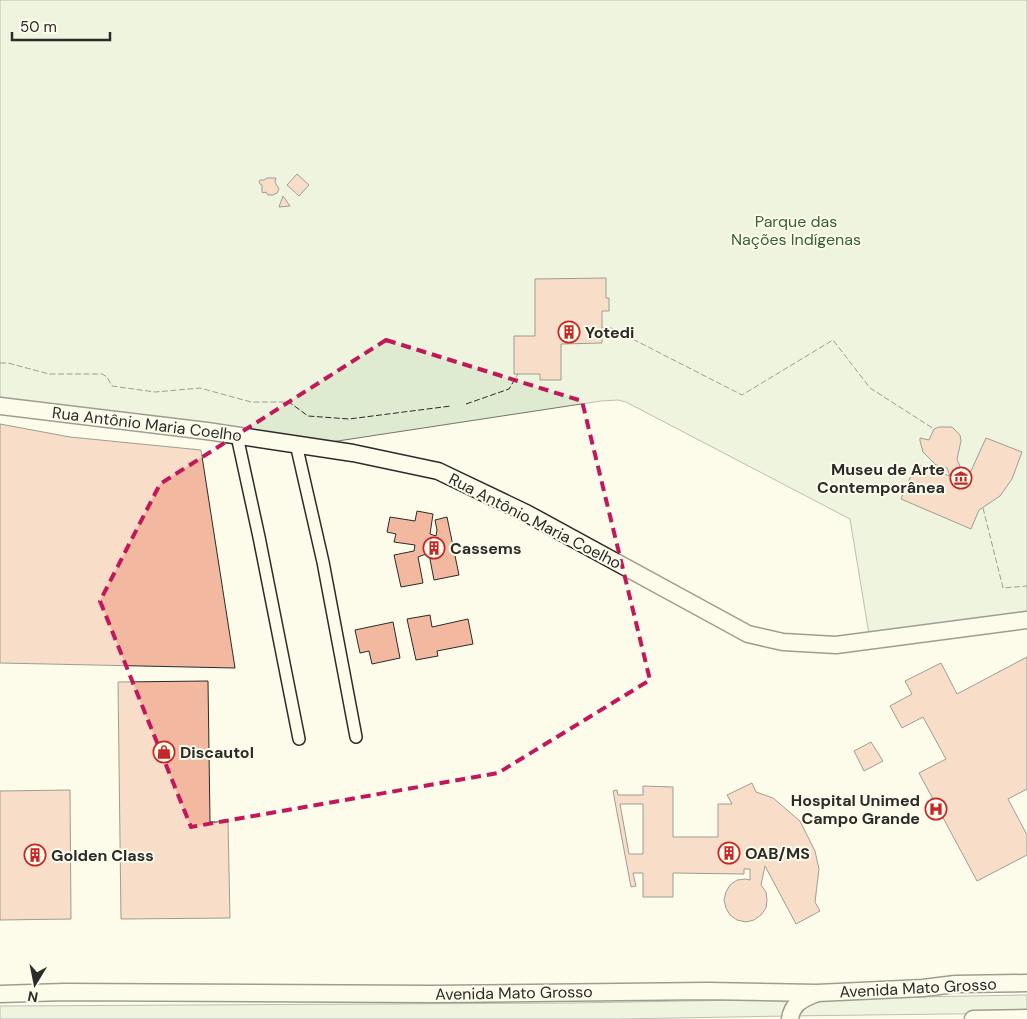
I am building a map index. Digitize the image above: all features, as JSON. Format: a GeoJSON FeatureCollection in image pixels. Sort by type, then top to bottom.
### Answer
{"type":"FeatureCollection","features":[{"type":"Feature","properties":{"kind":"main road","name":"Rua Antônio Maria Coelho"},"geometry":{"type":"LineString","coordinates":[[0,406],[296,444],[353,453],[438,471],[526,513],[748,634],[783,642],[836,645],[1027,620]]}},
{"type":"Feature","properties":{"kind":"main road","name":"Avenida Mato Grosso"},"geometry":{"type":"LineString","coordinates":[[0,994],[64,992],[432,994],[688,991],[817,993],[923,988],[955,984],[1027,983]]}},
{"type":"Feature","properties":{"kind":"main road"},"geometry":{"type":"LineString","coordinates":[[790,1019],[791,1012],[801,999],[817,993]]}},
{"type":"Feature","properties":{"kind":"main road","name":"Avenida Mato Grosso"},"geometry":{"type":"LineString","coordinates":[[973,1019],[1025,1019]]}},
{"type":"Feature","properties":{"kind":"street"},"geometry":{"type":"LineString","coordinates":[[238,436],[298,739]]}},
{"type":"Feature","properties":{"kind":"street"},"geometry":{"type":"LineString","coordinates":[[296,444],[323,562],[356,737]]}},
{"type":"Feature","properties":{"kind":"highlighted area"},"geometry":{"type":"Polygon","coordinates":[[[386,340],[582,401],[650,680],[498,773],[191,827],[100,601],[160,484],[386,340]]]}},
{"type":"Feature","properties":{"kind":"green space","name":"Parque das Nações Indígenas"},"geometry":{"type":"Polygon","coordinates":[[[0,0],[1027,0],[1027,613],[869,632],[850,519],[626,402],[618,400],[331,442],[0,399],[0,0]]]}},
{"type":"Feature","properties":{"kind":"green space"},"geometry":{"type":"Polygon","coordinates":[[[1027,995],[1027,1013],[620,1019],[0,1019],[0,1006],[571,1003],[1027,995]]]}},
{"type":"Feature","properties":{"kind":"building"},"geometry":{"type":"Polygon","coordinates":[[[297,174],[309,185],[299,196],[287,185],[297,174]]]}},
{"type":"Feature","properties":{"kind":"building"},"geometry":{"type":"Polygon","coordinates":[[[267,178],[276,178],[275,182],[279,189],[273,195],[262,192],[262,185],[259,182],[267,178]]]}},
{"type":"Feature","properties":{"kind":"building"},"geometry":{"type":"Polygon","coordinates":[[[283,196],[290,206],[279,207],[283,196]]]}},
{"type":"Feature","properties":{"kind":"building","name":"Yotedi"},"geometry":{"type":"Polygon","coordinates":[[[606,278],[606,298],[609,298],[609,311],[602,311],[602,343],[561,344],[561,380],[540,380],[540,374],[514,374],[514,336],[535,336],[535,279],[606,278]]]}},
{"type":"Feature","properties":{"kind":"building"},"geometry":{"type":"Polygon","coordinates":[[[0,424],[70,437],[201,450],[235,668],[0,663],[0,424]]]}},
{"type":"Feature","properties":{"kind":"building","name":"Museu de Arte Contemporânea"},"geometry":{"type":"Polygon","coordinates":[[[952,427],[960,435],[961,441],[957,459],[963,474],[971,471],[986,438],[1022,452],[1012,479],[1000,496],[979,510],[971,529],[901,499],[916,464],[950,476],[947,468],[936,465],[923,452],[920,441],[920,438],[929,440],[934,429],[952,427]]]}},
{"type":"Feature","properties":{"kind":"building","name":"Cassems"},"geometry":{"type":"Polygon","coordinates":[[[417,511],[433,514],[430,534],[436,536],[435,520],[447,517],[459,575],[434,580],[429,554],[423,555],[418,557],[423,583],[401,587],[394,555],[414,551],[415,545],[394,542],[396,534],[387,532],[390,517],[415,521],[417,511]]]}},
{"type":"Feature","properties":{"kind":"building"},"geometry":{"type":"Polygon","coordinates":[[[430,615],[432,627],[468,619],[473,644],[437,651],[438,656],[416,660],[407,619],[430,615]]]}},
{"type":"Feature","properties":{"kind":"building"},"geometry":{"type":"Polygon","coordinates":[[[393,622],[400,658],[372,664],[369,651],[360,653],[355,630],[393,622]]]}},
{"type":"Feature","properties":{"kind":"building"},"geometry":{"type":"Polygon","coordinates":[[[1027,657],[1027,789],[1008,799],[1027,835],[1027,855],[977,881],[919,773],[946,759],[923,717],[902,728],[890,706],[912,694],[905,681],[941,663],[957,694],[1027,657]]]}},
{"type":"Feature","properties":{"kind":"building","name":"Discautol"},"geometry":{"type":"Polygon","coordinates":[[[208,681],[210,822],[228,822],[230,918],[121,919],[118,682],[208,681]]]}},
{"type":"Feature","properties":{"kind":"building"},"geometry":{"type":"Polygon","coordinates":[[[871,742],[883,761],[864,771],[854,751],[871,742]]]}},
{"type":"Feature","properties":{"kind":"building","name":"OAB/MS"},"geometry":{"type":"Polygon","coordinates":[[[752,783],[756,792],[773,798],[800,821],[815,851],[819,869],[815,902],[820,911],[796,924],[765,866],[761,885],[766,892],[766,908],[754,920],[746,922],[737,920],[730,915],[724,900],[730,885],[737,880],[750,880],[750,869],[744,869],[744,874],[673,873],[673,897],[643,897],[643,873],[633,873],[636,886],[631,887],[613,791],[617,790],[618,795],[643,795],[643,786],[673,787],[673,837],[718,837],[718,804],[732,804],[727,795],[752,783]],[[620,804],[629,854],[643,854],[643,804],[620,804]]]}},
{"type":"Feature","properties":{"kind":"building","name":"Golden Class"},"geometry":{"type":"Polygon","coordinates":[[[70,790],[71,919],[0,920],[0,791],[70,790]]]}},
{"type":"Feature","properties":{"kind":"fence"},"geometry":{"type":"LineString","coordinates":[[602,328],[609,327],[742,395],[833,340],[870,388],[934,429]]}},
{"type":"Feature","properties":{"kind":"fence"},"geometry":{"type":"LineString","coordinates":[[0,363],[8,363],[49,374],[102,374],[107,377],[112,386],[155,392],[200,388],[251,402],[289,402],[308,416],[349,419],[451,406]]}},
{"type":"Feature","properties":{"kind":"fence"},"geometry":{"type":"LineString","coordinates":[[466,404],[509,389],[518,374]]}},
{"type":"Feature","properties":{"kind":"fence"},"geometry":{"type":"LineString","coordinates":[[983,508],[1003,588],[1027,586]]}},
{"type":"Feature","properties":{"kind":"place","name":"Yotedi"},"geometry":{"type":"Point","coordinates":[569,332]}},
{"type":"Feature","properties":{"kind":"place","name":"Museu de Arte Contemporânea"},"geometry":{"type":"Point","coordinates":[961,478]}},
{"type":"Feature","properties":{"kind":"place","name":"Cassems"},"geometry":{"type":"Point","coordinates":[434,548]}},
{"type":"Feature","properties":{"kind":"place","name":"Discautol"},"geometry":{"type":"Point","coordinates":[164,752]}},
{"type":"Feature","properties":{"kind":"place","name":"Hospital Unimed Campo Grande"},"geometry":{"type":"Point","coordinates":[936,809]}},
{"type":"Feature","properties":{"kind":"place","name":"OAB/MS"},"geometry":{"type":"Point","coordinates":[729,853]}},
{"type":"Feature","properties":{"kind":"place","name":"Golden Class"},"geometry":{"type":"Point","coordinates":[35,855]}}]}
